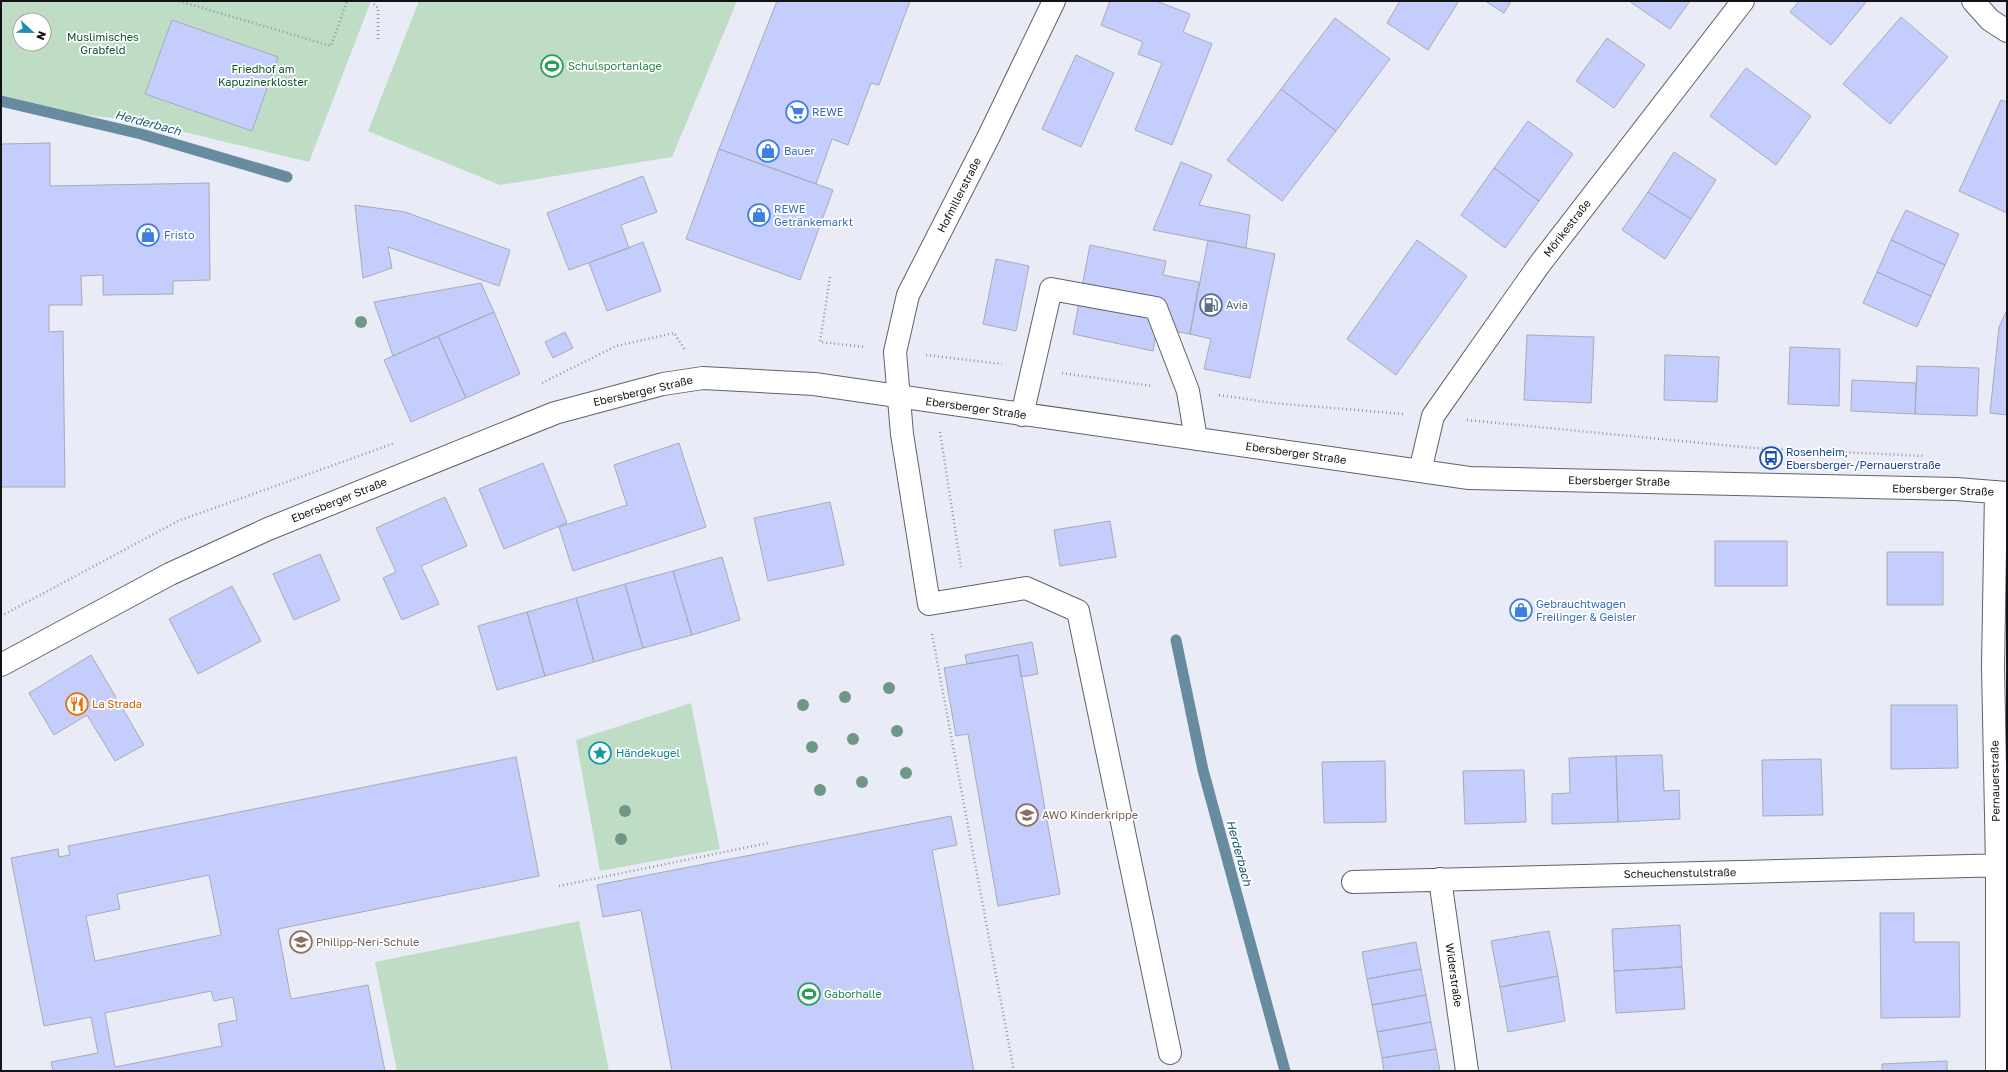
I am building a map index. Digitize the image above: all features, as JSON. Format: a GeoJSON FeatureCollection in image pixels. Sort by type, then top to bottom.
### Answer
{"type":"FeatureCollection","features":[{"type":"Feature","properties":{"kind":"street","name":"Hofmillerstraße"},"geometry":{"type":"LineString","coordinates":[[966,597],[929,604],[902,434],[895,352],[908,295],[988,138],[1054,1]]}},
{"type":"Feature","properties":{"kind":"street","name":"Mörikestraße"},"geometry":{"type":"LineString","coordinates":[[1420,471],[1433,416],[1539,264],[1743,1]]}},
{"type":"Feature","properties":{"kind":"street"},"geometry":{"type":"LineString","coordinates":[[1974,1],[1990,20],[2007,31]]}},
{"type":"Feature","properties":{"kind":"street"},"geometry":{"type":"LineString","coordinates":[[1022,415],[1051,289],[1156,308],[1188,391],[1196,439]]}},
{"type":"Feature","properties":{"kind":"street","name":"Ebersberger Straße"},"geometry":{"type":"LineString","coordinates":[[1,665],[170,574],[268,529],[556,413],[663,384],[703,378],[814,384],[1469,478],[1768,484],[1956,489],[2002,492]]}},
{"type":"Feature","properties":{"kind":"street","name":"Pernauerstraße"},"geometry":{"type":"LineString","coordinates":[[1997,1071],[2002,865],[1993,667],[2002,492]]}},
{"type":"Feature","properties":{"kind":"street"},"geometry":{"type":"LineString","coordinates":[[966,597],[1026,588],[1078,611],[1170,1053]]}},
{"type":"Feature","properties":{"kind":"street","name":"Scheuchenstulstraße"},"geometry":{"type":"LineString","coordinates":[[1353,882],[2002,865]]}},
{"type":"Feature","properties":{"kind":"street","name":"Widerstraße"},"geometry":{"type":"LineString","coordinates":[[1440,879],[1467,1071]]}},
{"type":"Feature","properties":{"kind":"path"},"geometry":{"type":"LineString","coordinates":[[179,1],[331,46],[347,1]]}},
{"type":"Feature","properties":{"kind":"path"},"geometry":{"type":"LineString","coordinates":[[372,1],[378,8],[378,39]]}},
{"type":"Feature","properties":{"kind":"path"},"geometry":{"type":"LineString","coordinates":[[830,277],[820,342],[838,343]]}},
{"type":"Feature","properties":{"kind":"path"},"geometry":{"type":"LineString","coordinates":[[945,357],[1273,403],[1433,416],[1753,448],[1927,456]]}},
{"type":"Feature","properties":{"kind":"path"},"geometry":{"type":"LineString","coordinates":[[935,402],[966,597]]}},
{"type":"Feature","properties":{"kind":"path"},"geometry":{"type":"LineString","coordinates":[[931,630],[1014,1071]]}},
{"type":"Feature","properties":{"kind":"path"},"geometry":{"type":"LineString","coordinates":[[932,636],[940,635]]}},
{"type":"Feature","properties":{"kind":"path"},"geometry":{"type":"LineString","coordinates":[[559,886],[768,843]]}},
{"type":"Feature","properties":{"kind":"green space","name":"Friedhof am Kapuzinerkloster"},"geometry":{"type":"Polygon","coordinates":[[[1,1],[371,1],[309,162],[143,122],[1,104],[1,1]]]}},
{"type":"Feature","properties":{"kind":"green space","name":"Schulsportanlage"},"geometry":{"type":"Polygon","coordinates":[[[419,1],[737,1],[672,157],[500,185],[368,131],[419,1]]]}},
{"type":"Feature","properties":{"kind":"green space"},"geometry":{"type":"Polygon","coordinates":[[[691,703],[720,849],[600,871],[576,740],[691,703]]]}},
{"type":"Feature","properties":{"kind":"green space"},"geometry":{"type":"Polygon","coordinates":[[[579,921],[609,1071],[397,1071],[375,962],[579,921]]]}},
{"type":"Feature","properties":{"kind":"building","name":"REWE"},"geometry":{"type":"Polygon","coordinates":[[[777,1],[910,1],[879,85],[871,83],[848,145],[832,139],[816,184],[719,149],[777,1]]]}},
{"type":"Feature","properties":{"kind":"building"},"geometry":{"type":"Polygon","coordinates":[[[1110,1],[1156,1],[1190,14],[1183,32],[1212,44],[1172,145],[1135,130],[1162,63],[1138,54],[1143,42],[1101,25],[1110,1]]]}},
{"type":"Feature","properties":{"kind":"building"},"geometry":{"type":"Polygon","coordinates":[[[1400,1],[1459,1],[1428,50],[1387,23],[1400,1]]]}},
{"type":"Feature","properties":{"kind":"building"},"geometry":{"type":"Polygon","coordinates":[[[1485,1],[1511,1],[1504,13],[1485,1]]]}},
{"type":"Feature","properties":{"kind":"building"},"geometry":{"type":"Polygon","coordinates":[[[1629,1],[1690,1],[1670,29],[1629,1]]]}},
{"type":"Feature","properties":{"kind":"building"},"geometry":{"type":"Polygon","coordinates":[[[1799,1],[1867,1],[1831,45],[1790,12],[1799,1]]]}},
{"type":"Feature","properties":{"kind":"building"},"geometry":{"type":"Polygon","coordinates":[[[1901,17],[1948,57],[1890,124],[1843,84],[1901,17]]]}},
{"type":"Feature","properties":{"kind":"building"},"geometry":{"type":"Polygon","coordinates":[[[1335,18],[1390,59],[1336,131],[1281,89],[1335,18]]]}},
{"type":"Feature","properties":{"kind":"building"},"geometry":{"type":"Polygon","coordinates":[[[172,20],[278,57],[252,131],[145,94],[172,20]]]}},
{"type":"Feature","properties":{"kind":"building"},"geometry":{"type":"Polygon","coordinates":[[[1607,38],[1645,65],[1614,108],[1576,81],[1607,38]]]}},
{"type":"Feature","properties":{"kind":"building"},"geometry":{"type":"Polygon","coordinates":[[[1076,55],[1114,73],[1081,147],[1042,129],[1076,55]]]}},
{"type":"Feature","properties":{"kind":"building"},"geometry":{"type":"Polygon","coordinates":[[[1746,68],[1811,116],[1776,165],[1710,116],[1746,68]]]}},
{"type":"Feature","properties":{"kind":"building"},"geometry":{"type":"Polygon","coordinates":[[[1281,89],[1336,131],[1282,201],[1227,160],[1281,89]]]}},
{"type":"Feature","properties":{"kind":"building"},"geometry":{"type":"Polygon","coordinates":[[[2001,100],[2007,102],[2007,213],[1959,191],[2001,100]]]}},
{"type":"Feature","properties":{"kind":"building"},"geometry":{"type":"Polygon","coordinates":[[[1528,121],[1573,154],[1539,201],[1494,168],[1528,121]]]}},
{"type":"Feature","properties":{"kind":"building"},"geometry":{"type":"Polygon","coordinates":[[[50,143],[50,186],[209,183],[210,280],[173,281],[173,294],[103,295],[103,275],[81,276],[82,305],[49,305],[49,332],[63,331],[65,487],[1,487],[1,144],[50,143]]]}},
{"type":"Feature","properties":{"kind":"building","name":"REWE Getränkemarkt"},"geometry":{"type":"Polygon","coordinates":[[[719,149],[833,190],[800,280],[686,239],[719,149]]]}},
{"type":"Feature","properties":{"kind":"building"},"geometry":{"type":"Polygon","coordinates":[[[1674,152],[1716,180],[1691,219],[1648,192],[1674,152]]]}},
{"type":"Feature","properties":{"kind":"building"},"geometry":{"type":"Polygon","coordinates":[[[1181,162],[1212,175],[1199,205],[1250,215],[1246,248],[1153,230],[1181,162]]]}},
{"type":"Feature","properties":{"kind":"building"},"geometry":{"type":"Polygon","coordinates":[[[1494,168],[1539,201],[1505,248],[1461,215],[1494,168]]]}},
{"type":"Feature","properties":{"kind":"building"},"geometry":{"type":"Polygon","coordinates":[[[643,176],[657,212],[621,225],[629,248],[569,270],[547,213],[643,176]]]}},
{"type":"Feature","properties":{"kind":"building"},"geometry":{"type":"Polygon","coordinates":[[[1648,192],[1691,219],[1665,259],[1622,230],[1648,192]]]}},
{"type":"Feature","properties":{"kind":"building"},"geometry":{"type":"Polygon","coordinates":[[[355,205],[405,212],[510,250],[499,286],[388,247],[392,268],[363,278],[355,205]]]}},
{"type":"Feature","properties":{"kind":"building"},"geometry":{"type":"Polygon","coordinates":[[[1906,210],[1959,234],[1945,265],[1891,240],[1906,210]]]}},
{"type":"Feature","properties":{"kind":"building"},"geometry":{"type":"Polygon","coordinates":[[[1208,240],[1275,254],[1250,378],[1204,369],[1211,339],[1190,334],[1208,240]]]}},
{"type":"Feature","properties":{"kind":"building"},"geometry":{"type":"Polygon","coordinates":[[[1417,240],[1467,276],[1396,375],[1347,339],[1417,240]]]}},
{"type":"Feature","properties":{"kind":"building"},"geometry":{"type":"Polygon","coordinates":[[[1891,240],[1945,265],[1931,296],[1877,272],[1891,240]]]}},
{"type":"Feature","properties":{"kind":"building"},"geometry":{"type":"Polygon","coordinates":[[[643,242],[661,291],[607,311],[589,263],[643,242]]]}},
{"type":"Feature","properties":{"kind":"building"},"geometry":{"type":"Polygon","coordinates":[[[1090,245],[1166,261],[1163,275],[1199,282],[1190,334],[1157,328],[1153,351],[1073,334],[1090,245]]]}},
{"type":"Feature","properties":{"kind":"building"},"geometry":{"type":"Polygon","coordinates":[[[996,259],[1029,266],[1016,331],[983,324],[996,259]]]}},
{"type":"Feature","properties":{"kind":"building"},"geometry":{"type":"Polygon","coordinates":[[[1877,272],[1931,296],[1917,327],[1863,303],[1877,272]]]}},
{"type":"Feature","properties":{"kind":"building"},"geometry":{"type":"Polygon","coordinates":[[[481,283],[494,312],[393,356],[374,302],[481,283]]]}},
{"type":"Feature","properties":{"kind":"building"},"geometry":{"type":"Polygon","coordinates":[[[2007,310],[2007,415],[1990,413],[1999,327],[2007,310]]]}},
{"type":"Feature","properties":{"kind":"building"},"geometry":{"type":"Polygon","coordinates":[[[494,312],[520,374],[466,398],[438,336],[494,312]]]}},
{"type":"Feature","properties":{"kind":"building"},"geometry":{"type":"Polygon","coordinates":[[[565,332],[573,348],[553,358],[545,342],[565,332]]]}},
{"type":"Feature","properties":{"kind":"building"},"geometry":{"type":"Polygon","coordinates":[[[1527,335],[1594,337],[1591,403],[1524,400],[1527,335]]]}},
{"type":"Feature","properties":{"kind":"building"},"geometry":{"type":"Polygon","coordinates":[[[438,336],[466,398],[411,422],[384,360],[438,336]]]}},
{"type":"Feature","properties":{"kind":"building"},"geometry":{"type":"Polygon","coordinates":[[[1790,347],[1840,349],[1839,406],[1788,404],[1790,347]]]}},
{"type":"Feature","properties":{"kind":"building"},"geometry":{"type":"Polygon","coordinates":[[[1665,355],[1719,357],[1717,402],[1664,400],[1665,355]]]}},
{"type":"Feature","properties":{"kind":"building"},"geometry":{"type":"Polygon","coordinates":[[[1917,366],[1979,368],[1977,416],[1915,414],[1917,366]]]}},
{"type":"Feature","properties":{"kind":"building"},"geometry":{"type":"Polygon","coordinates":[[[1852,380],[1916,383],[1915,414],[1851,411],[1852,380]]]}},
{"type":"Feature","properties":{"kind":"building"},"geometry":{"type":"Polygon","coordinates":[[[679,443],[706,527],[573,571],[559,527],[627,505],[614,465],[679,443]]]}},
{"type":"Feature","properties":{"kind":"building"},"geometry":{"type":"Polygon","coordinates":[[[543,463],[567,523],[504,549],[479,489],[543,463]]]}},
{"type":"Feature","properties":{"kind":"building"},"geometry":{"type":"Polygon","coordinates":[[[445,497],[467,546],[421,566],[439,604],[402,620],[383,578],[396,572],[376,528],[445,497]]]}},
{"type":"Feature","properties":{"kind":"building"},"geometry":{"type":"Polygon","coordinates":[[[830,502],[844,565],[768,581],[754,518],[830,502]]]}},
{"type":"Feature","properties":{"kind":"building"},"geometry":{"type":"Polygon","coordinates":[[[1110,521],[1116,557],[1060,566],[1054,530],[1110,521]]]}},
{"type":"Feature","properties":{"kind":"building"},"geometry":{"type":"Polygon","coordinates":[[[1715,541],[1787,541],[1787,586],[1715,586],[1715,541]]]}},
{"type":"Feature","properties":{"kind":"building"},"geometry":{"type":"Polygon","coordinates":[[[1887,552],[1943,552],[1943,605],[1887,605],[1887,552]]]}},
{"type":"Feature","properties":{"kind":"building"},"geometry":{"type":"Polygon","coordinates":[[[320,554],[340,600],[294,620],[273,574],[320,554]]]}},
{"type":"Feature","properties":{"kind":"building"},"geometry":{"type":"Polygon","coordinates":[[[722,557],[740,620],[692,635],[673,571],[722,557]]]}},
{"type":"Feature","properties":{"kind":"building"},"geometry":{"type":"Polygon","coordinates":[[[673,571],[692,635],[643,648],[625,584],[673,571]]]}},
{"type":"Feature","properties":{"kind":"building"},"geometry":{"type":"Polygon","coordinates":[[[625,584],[643,648],[594,662],[576,598],[625,584]]]}},
{"type":"Feature","properties":{"kind":"building"},"geometry":{"type":"Polygon","coordinates":[[[232,586],[261,641],[198,674],[169,619],[232,586]]]}},
{"type":"Feature","properties":{"kind":"building"},"geometry":{"type":"Polygon","coordinates":[[[576,598],[594,662],[545,676],[527,612],[576,598]]]}},
{"type":"Feature","properties":{"kind":"building"},"geometry":{"type":"Polygon","coordinates":[[[527,612],[545,676],[497,690],[478,626],[527,612]]]}},
{"type":"Feature","properties":{"kind":"building"},"geometry":{"type":"Polygon","coordinates":[[[1032,642],[1038,674],[1021,677],[1018,655],[967,664],[965,655],[1032,642]]]}},
{"type":"Feature","properties":{"kind":"building","name":"La Strada"},"geometry":{"type":"Polygon","coordinates":[[[91,655],[144,745],[115,761],[87,715],[54,735],[29,693],[91,655]]]}},
{"type":"Feature","properties":{"kind":"building"},"geometry":{"type":"Polygon","coordinates":[[[1018,655],[1060,894],[998,906],[968,734],[956,736],[944,668],[1018,655]]]}},
{"type":"Feature","properties":{"kind":"building"},"geometry":{"type":"Polygon","coordinates":[[[1891,705],[1957,705],[1958,768],[1891,769],[1891,705]]]}},
{"type":"Feature","properties":{"kind":"building"},"geometry":{"type":"Polygon","coordinates":[[[1662,755],[1664,791],[1679,790],[1680,819],[1618,822],[1616,756],[1662,755]]]}},
{"type":"Feature","properties":{"kind":"building"},"geometry":{"type":"Polygon","coordinates":[[[1616,756],[1618,822],[1552,824],[1552,794],[1570,793],[1569,758],[1616,756]]]}},
{"type":"Feature","properties":{"kind":"building"},"geometry":{"type":"Polygon","coordinates":[[[516,757],[539,876],[278,929],[291,999],[368,985],[385,1071],[53,1071],[51,1062],[98,1053],[91,1017],[44,1026],[11,858],[58,849],[59,857],[70,855],[68,846],[516,757]],[[209,875],[117,894],[120,909],[86,916],[95,961],[221,935],[209,875]],[[211,991],[105,1013],[115,1067],[222,1046],[218,1024],[237,1020],[233,997],[214,1001],[211,991]]]}},
{"type":"Feature","properties":{"kind":"building"},"geometry":{"type":"Polygon","coordinates":[[[1821,759],[1823,815],[1763,816],[1762,760],[1821,759]]]}},
{"type":"Feature","properties":{"kind":"building"},"geometry":{"type":"Polygon","coordinates":[[[1385,761],[1386,822],[1324,823],[1322,762],[1385,761]]]}},
{"type":"Feature","properties":{"kind":"building"},"geometry":{"type":"Polygon","coordinates":[[[1524,770],[1526,822],[1465,824],[1463,771],[1524,770]]]}},
{"type":"Feature","properties":{"kind":"building","name":"Gaborhalle"},"geometry":{"type":"Polygon","coordinates":[[[951,816],[957,845],[932,850],[974,1071],[672,1071],[641,910],[603,917],[597,885],[951,816]]]}},
{"type":"Feature","properties":{"kind":"building"},"geometry":{"type":"Polygon","coordinates":[[[1880,913],[1914,913],[1914,942],[1959,942],[1960,1017],[1881,1018],[1880,913]]]}},
{"type":"Feature","properties":{"kind":"building"},"geometry":{"type":"Polygon","coordinates":[[[1680,925],[1682,967],[1614,971],[1612,929],[1680,925]]]}},
{"type":"Feature","properties":{"kind":"building"},"geometry":{"type":"Polygon","coordinates":[[[1549,931],[1558,976],[1500,987],[1491,941],[1549,931]]]}},
{"type":"Feature","properties":{"kind":"building"},"geometry":{"type":"Polygon","coordinates":[[[1416,942],[1421,969],[1367,979],[1362,952],[1416,942]]]}},
{"type":"Feature","properties":{"kind":"building"},"geometry":{"type":"Polygon","coordinates":[[[1682,967],[1685,1009],[1616,1013],[1614,971],[1682,967]]]}},
{"type":"Feature","properties":{"kind":"building"},"geometry":{"type":"Polygon","coordinates":[[[1421,969],[1426,995],[1372,1005],[1367,979],[1421,969]]]}},
{"type":"Feature","properties":{"kind":"building"},"geometry":{"type":"Polygon","coordinates":[[[1558,976],[1565,1021],[1508,1032],[1500,987],[1558,976]]]}},
{"type":"Feature","properties":{"kind":"building"},"geometry":{"type":"Polygon","coordinates":[[[1426,995],[1431,1022],[1377,1032],[1372,1005],[1426,995]]]}},
{"type":"Feature","properties":{"kind":"building"},"geometry":{"type":"Polygon","coordinates":[[[1431,1022],[1436,1049],[1382,1058],[1377,1032],[1431,1022]]]}},
{"type":"Feature","properties":{"kind":"building"},"geometry":{"type":"Polygon","coordinates":[[[1436,1049],[1440,1071],[1384,1071],[1382,1058],[1436,1049]]]}},
{"type":"Feature","properties":{"kind":"building"},"geometry":{"type":"Polygon","coordinates":[[[1947,1061],[1947,1071],[1882,1071],[1882,1064],[1947,1061]]]}},
{"type":"Feature","properties":{"kind":"waterway","name":"Herderbach"},"geometry":{"type":"LineString","coordinates":[[1,101],[141,134],[287,177]]}},
{"type":"Feature","properties":{"kind":"waterway","name":"Herderbach"},"geometry":{"type":"LineString","coordinates":[[1176,640],[1203,770],[1285,1071]]}},
{"type":"Feature","properties":{"kind":"place","name":"Schulsportanlage"},"geometry":{"type":"Point","coordinates":[552,66]}},
{"type":"Feature","properties":{"kind":"place","name":"REWE"},"geometry":{"type":"Point","coordinates":[797,112]}},
{"type":"Feature","properties":{"kind":"place","name":"Bauer"},"geometry":{"type":"Point","coordinates":[768,151]}},
{"type":"Feature","properties":{"kind":"place","name":"REWE Getränkemarkt"},"geometry":{"type":"Point","coordinates":[759,215]}},
{"type":"Feature","properties":{"kind":"place","name":"Fristo"},"geometry":{"type":"Point","coordinates":[148,235]}},
{"type":"Feature","properties":{"kind":"place","name":"Avia"},"geometry":{"type":"Point","coordinates":[1211,305]}},
{"type":"Feature","properties":{"kind":"place","name":"Rosenheim, Ebersberger-/Pernauerstraße"},"geometry":{"type":"Point","coordinates":[1771,458]}},
{"type":"Feature","properties":{"kind":"place","name":"Gebrauchtwagen Freilinger & Geisler"},"geometry":{"type":"Point","coordinates":[1521,610]}},
{"type":"Feature","properties":{"kind":"place","name":"La Strada"},"geometry":{"type":"Point","coordinates":[77,704]}},
{"type":"Feature","properties":{"kind":"place","name":"Händekugel"},"geometry":{"type":"Point","coordinates":[600,753]}},
{"type":"Feature","properties":{"kind":"place","name":"AWO Kinderkrippe"},"geometry":{"type":"Point","coordinates":[1027,815]}},
{"type":"Feature","properties":{"kind":"place","name":"Philipp-Neri-Schule"},"geometry":{"type":"Point","coordinates":[301,942]}},
{"type":"Feature","properties":{"kind":"place","name":"Gaborhalle"},"geometry":{"type":"Point","coordinates":[809,994]}},
{"type":"Feature","properties":{"kind":"park label","name":"Muslimisches Grabfeld"},"geometry":{"type":"Point","coordinates":[103,43]}}]}
